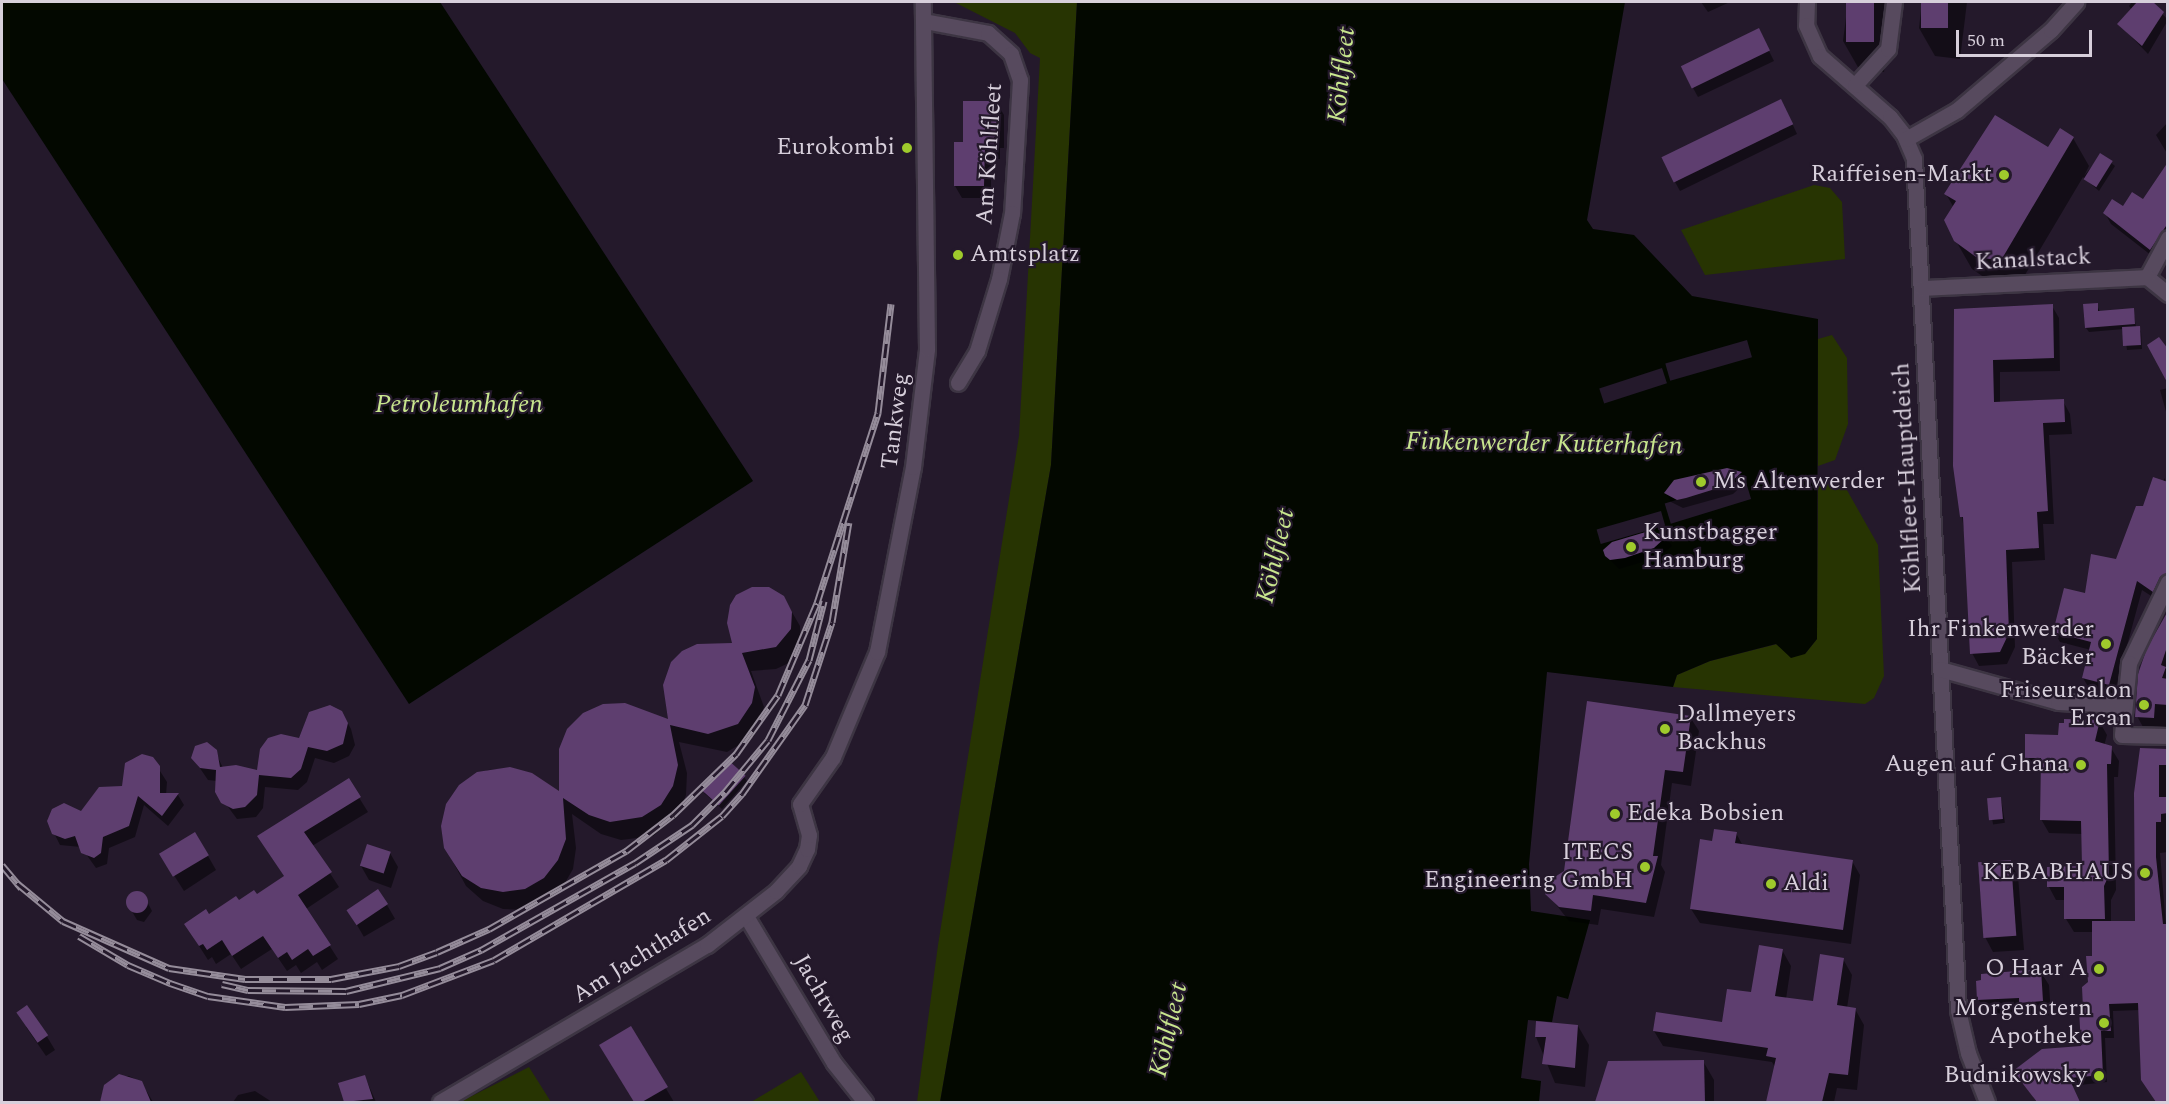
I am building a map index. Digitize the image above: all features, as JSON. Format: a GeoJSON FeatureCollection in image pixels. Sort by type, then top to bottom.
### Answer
{"type":"FeatureCollection","features":[{"type":"Feature","properties":{"kind":"street","name":"Tankweg"},"geometry":{"type":"LineString","coordinates":[[800,804],[833,757],[878,652],[914,467],[927,349],[923,2]]}},
{"type":"Feature","properties":{"kind":"street","name":"Köhlfleet-Hauptdeich"},"geometry":{"type":"LineString","coordinates":[[1807,2],[1806,25],[1816,49],[1830,68],[1855,85],[1884,111],[1906,139],[1914,159],[1958,1010],[1968,1053],[1987,1102]]}},
{"type":"Feature","properties":{"kind":"street"},"geometry":{"type":"LineString","coordinates":[[1855,85],[1888,49],[1894,2]]}},
{"type":"Feature","properties":{"kind":"street"},"geometry":{"type":"LineString","coordinates":[[1906,139],[1957,111],[2051,30],[2076,2]]}},
{"type":"Feature","properties":{"kind":"street","name":"Am Köhlfleet"},"geometry":{"type":"LineString","coordinates":[[924,21],[988,33],[1011,54],[1020,80],[1012,213],[999,279],[977,351],[958,383]]}},
{"type":"Feature","properties":{"kind":"street"},"geometry":{"type":"LineString","coordinates":[[2168,237],[2147,277],[2168,294]]}},
{"type":"Feature","properties":{"kind":"street","name":"Kanalstack"},"geometry":{"type":"LineString","coordinates":[[1922,288],[2147,277]]}},
{"type":"Feature","properties":{"kind":"street"},"geometry":{"type":"LineString","coordinates":[[2168,582],[2129,663],[2123,705],[2122,735],[2168,736]]}},
{"type":"Feature","properties":{"kind":"street"},"geometry":{"type":"LineString","coordinates":[[1940,669],[2058,702],[2123,705]]}},
{"type":"Feature","properties":{"kind":"street","name":"Am Jachthafen"},"geometry":{"type":"LineString","coordinates":[[440,1102],[623,997],[747,916],[799,866],[809,835],[800,804]]}},
{"type":"Feature","properties":{"kind":"street","name":"Jachtweg"},"geometry":{"type":"LineString","coordinates":[[747,916],[834,1063],[865,1102]]}},
{"type":"Feature","properties":{"kind":"green space"},"geometry":{"type":"Polygon","coordinates":[[[954,2],[1077,2],[1051,465],[940,1102],[917,1102],[938,945],[1019,436],[1040,58],[1030,53],[1015,33],[954,2]]]}},
{"type":"Feature","properties":{"kind":"green space"},"geometry":{"type":"Polygon","coordinates":[[[1814,185],[1830,188],[1842,202],[1845,259],[1705,275],[1681,230],[1814,185]]]}},
{"type":"Feature","properties":{"kind":"green space"},"geometry":{"type":"Polygon","coordinates":[[[1832,335],[1847,358],[1848,424],[1835,460],[1818,466],[1818,339],[1832,335]]]}},
{"type":"Feature","properties":{"kind":"green space"},"geometry":{"type":"Polygon","coordinates":[[[1839,476],[1878,545],[1884,676],[1874,698],[1865,704],[1673,687],[1677,675],[1710,661],[1777,644],[1805,654],[1817,639],[1818,481],[1839,476]]]}},
{"type":"Feature","properties":{"kind":"green space"},"geometry":{"type":"Polygon","coordinates":[[[529,1067],[551,1102],[460,1102],[529,1067]]]}},
{"type":"Feature","properties":{"kind":"green space"},"geometry":{"type":"Polygon","coordinates":[[[801,1072],[820,1102],[751,1102],[801,1072]]]}},
{"type":"Feature","properties":{"kind":"water","name":"Petroleumhafen"},"geometry":{"type":"Polygon","coordinates":[[[2,2],[440,2],[753,481],[409,704],[2,79],[2,2]]]}},
{"type":"Feature","properties":{"kind":"water"},"geometry":{"type":"Polygon","coordinates":[[[1077,2],[1625,2],[1587,220],[1593,229],[1634,235],[1692,296],[1818,319],[1817,639],[1805,654],[1791,658],[1776,644],[1710,661],[1677,675],[1673,687],[1547,672],[1529,864],[1531,911],[1590,920],[1568,999],[1557,996],[1552,1022],[1528,1020],[1521,1078],[1541,1081],[1539,1102],[940,1102],[1051,465],[1077,2]]]}},
{"type":"Feature","properties":{"kind":"pier"},"geometry":{"type":"Polygon","coordinates":[[[1747,340],[1752,357],[1670,381],[1665,363],[1747,340]]]}},
{"type":"Feature","properties":{"kind":"pier"},"geometry":{"type":"Polygon","coordinates":[[[1662,368],[1667,383],[1604,404],[1599,388],[1662,368]]]}},
{"type":"Feature","properties":{"kind":"pier"},"geometry":{"type":"Polygon","coordinates":[[[1745,479],[1751,499],[1671,524],[1665,504],[1745,479]]]}},
{"type":"Feature","properties":{"kind":"pier"},"geometry":{"type":"Polygon","coordinates":[[[1661,511],[1665,525],[1601,544],[1597,529],[1661,511]]]}},
{"type":"Feature","properties":{"kind":"building"},"geometry":{"type":"Polygon","coordinates":[[[1846,2],[1874,2],[1874,42],[1846,42],[1846,2]]]}},
{"type":"Feature","properties":{"kind":"building"},"geometry":{"type":"Polygon","coordinates":[[[1921,2],[1948,2],[1948,28],[1921,28],[1921,2]]]}},
{"type":"Feature","properties":{"kind":"building"},"geometry":{"type":"Polygon","coordinates":[[[2137,2],[2153,2],[2164,12],[2142,46],[2117,24],[2137,2]]]}},
{"type":"Feature","properties":{"kind":"building"},"geometry":{"type":"Polygon","coordinates":[[[1759,28],[1770,50],[1692,89],[1681,66],[1759,28]]]}},
{"type":"Feature","properties":{"kind":"building"},"geometry":{"type":"Polygon","coordinates":[[[1781,99],[1793,124],[1674,182],[1661,157],[1781,99]]]}},
{"type":"Feature","properties":{"kind":"building"},"geometry":{"type":"Polygon","coordinates":[[[963,101],[998,101],[998,136],[994,137],[994,148],[985,147],[984,186],[954,186],[954,142],[963,142],[963,101]]]}},
{"type":"Feature","properties":{"kind":"building","name":"Raiffeisen-Markt"},"geometry":{"type":"Polygon","coordinates":[[[1995,115],[2048,147],[2060,128],[2074,137],[2003,257],[1990,259],[1976,257],[1954,241],[1944,220],[1956,201],[1944,194],[1995,115]]]}},
{"type":"Feature","properties":{"kind":"building"},"geometry":{"type":"Polygon","coordinates":[[[2100,153],[2113,161],[2096,187],[2084,179],[2100,153]]]}},
{"type":"Feature","properties":{"kind":"building"},"geometry":{"type":"Polygon","coordinates":[[[2168,162],[2168,223],[2150,250],[2103,213],[2112,199],[2123,206],[2132,192],[2143,199],[2168,162]]]}},
{"type":"Feature","properties":{"kind":"building"},"geometry":{"type":"Polygon","coordinates":[[[2098,303],[2098,311],[2134,308],[2135,324],[2085,328],[2083,304],[2098,303]]]}},
{"type":"Feature","properties":{"kind":"building"},"geometry":{"type":"Polygon","coordinates":[[[2053,304],[2054,358],[1993,360],[1994,402],[2064,399],[2065,422],[2043,423],[2048,511],[2037,512],[2039,548],[2006,550],[2009,633],[2000,652],[1970,654],[1963,517],[1960,517],[1953,466],[1954,309],[2053,304]]]}},
{"type":"Feature","properties":{"kind":"building"},"geometry":{"type":"Polygon","coordinates":[[[2140,326],[2141,345],[2123,346],[2122,327],[2140,326]]]}},
{"type":"Feature","properties":{"kind":"building"},"geometry":{"type":"Polygon","coordinates":[[[2159,337],[2168,349],[2168,384],[2147,345],[2159,337]]]}},
{"type":"Feature","properties":{"kind":"building","name":"Ms Altenwerder"},"geometry":{"type":"Polygon","coordinates":[[[1727,468],[1742,472],[1728,485],[1677,500],[1664,493],[1674,480],[1727,468]]]}},
{"type":"Feature","properties":{"kind":"building"},"geometry":{"type":"Polygon","coordinates":[[[2153,477],[2168,482],[2168,572],[2160,577],[2153,592],[2137,581],[2109,685],[2082,678],[2091,642],[2053,632],[2064,588],[2085,593],[2091,554],[2116,559],[2136,506],[2143,506],[2153,477]]]}},
{"type":"Feature","properties":{"kind":"building","name":"Kunstbagger Hamburg"},"geometry":{"type":"Polygon","coordinates":[[[1649,531],[1667,536],[1654,548],[1625,558],[1610,560],[1605,556],[1603,550],[1612,542],[1649,531]]]}},
{"type":"Feature","properties":{"kind":"building"},"geometry":{"type":"Polygon","coordinates":[[[752,587],[769,587],[784,596],[792,612],[791,629],[776,647],[742,653],[755,687],[752,703],[738,724],[708,734],[670,725],[678,765],[673,786],[661,805],[642,817],[610,822],[589,815],[563,798],[566,839],[558,860],[544,878],[525,889],[503,892],[481,888],[462,876],[444,848],[441,826],[446,804],[459,785],[477,772],[510,767],[532,773],[559,791],[559,749],[567,729],[583,713],[603,704],[625,703],[668,719],[663,685],[671,662],[682,651],[697,644],[732,643],[727,623],[730,605],[736,595],[752,587]]]}},
{"type":"Feature","properties":{"kind":"building"},"geometry":{"type":"Polygon","coordinates":[[[2168,611],[2168,644],[2161,665],[2166,667],[2162,678],[2168,679],[2168,705],[2155,704],[2154,718],[2135,717],[2138,674],[2147,648],[2168,611]]]}},
{"type":"Feature","properties":{"kind":"building","name":"Edeka Bobsien"},"geometry":{"type":"Polygon","coordinates":[[[1587,701],[1691,716],[1683,772],[1665,770],[1653,856],[1658,856],[1646,903],[1593,895],[1591,911],[1559,907],[1545,894],[1547,882],[1564,871],[1587,701]]]}},
{"type":"Feature","properties":{"kind":"building"},"geometry":{"type":"Polygon","coordinates":[[[330,705],[342,711],[348,723],[343,744],[327,751],[308,747],[301,769],[291,778],[259,775],[257,795],[245,807],[233,809],[221,803],[215,792],[216,770],[200,768],[191,758],[195,746],[207,742],[217,750],[220,767],[236,765],[257,770],[260,749],[268,738],[281,734],[299,738],[309,712],[330,705]]]}},
{"type":"Feature","properties":{"kind":"building"},"geometry":{"type":"Polygon","coordinates":[[[2064,719],[2100,720],[2095,741],[2112,746],[2111,764],[2107,764],[2109,875],[2104,886],[2105,919],[2064,919],[2064,887],[2047,887],[2047,867],[2082,866],[2081,821],[2040,820],[2041,758],[2025,758],[2025,734],[2058,735],[2059,723],[2064,723],[2064,719]]]}},
{"type":"Feature","properties":{"kind":"building"},"geometry":{"type":"Polygon","coordinates":[[[2140,748],[2168,749],[2168,765],[2159,765],[2159,797],[2168,797],[2168,813],[2161,814],[2161,822],[2156,822],[2156,857],[2163,924],[2168,924],[2168,1102],[2156,1102],[2141,1080],[2138,1003],[2109,1004],[2111,1031],[2101,1031],[2103,1075],[2069,1078],[2080,1102],[2037,1102],[2013,1071],[2042,1049],[2081,1046],[2079,1009],[2083,1009],[2082,987],[2088,982],[2086,956],[2092,956],[2092,921],[2135,921],[2134,793],[2140,748]]]}},
{"type":"Feature","properties":{"kind":"building"},"geometry":{"type":"Polygon","coordinates":[[[142,754],[153,757],[160,766],[160,793],[179,793],[162,816],[138,796],[129,826],[103,837],[101,853],[94,858],[81,853],[75,836],[65,839],[52,834],[47,821],[52,809],[64,803],[81,811],[99,787],[122,786],[125,763],[142,754]]]}},
{"type":"Feature","properties":{"kind":"building"},"geometry":{"type":"Polygon","coordinates":[[[727,759],[746,776],[719,805],[700,789],[727,759]]]}},
{"type":"Feature","properties":{"kind":"building"},"geometry":{"type":"Polygon","coordinates":[[[349,778],[361,797],[304,832],[332,872],[298,895],[331,945],[313,956],[308,949],[292,960],[287,952],[278,958],[263,936],[232,956],[222,940],[207,950],[203,944],[199,946],[184,924],[206,909],[209,914],[236,896],[239,900],[254,890],[257,894],[284,876],[257,836],[349,778]]]}},
{"type":"Feature","properties":{"kind":"building"},"geometry":{"type":"Polygon","coordinates":[[[2001,797],[2003,819],[1989,820],[1987,798],[2001,797]]]}},
{"type":"Feature","properties":{"kind":"building","name":"Aldi"},"geometry":{"type":"Polygon","coordinates":[[[1714,829],[1737,832],[1735,843],[1853,860],[1843,930],[1690,909],[1700,839],[1712,841],[1714,829]]]}},
{"type":"Feature","properties":{"kind":"building"},"geometry":{"type":"Polygon","coordinates":[[[195,832],[209,855],[173,877],[159,854],[195,832]]]}},
{"type":"Feature","properties":{"kind":"building"},"geometry":{"type":"Polygon","coordinates":[[[367,844],[391,852],[384,874],[360,866],[367,844]]]}},
{"type":"Feature","properties":{"kind":"building"},"geometry":{"type":"Polygon","coordinates":[[[2011,860],[2016,936],[1983,938],[1978,862],[2011,860]]]}},
{"type":"Feature","properties":{"kind":"building"},"geometry":{"type":"Polygon","coordinates":[[[378,889],[388,904],[357,925],[346,910],[378,889]]]}},
{"type":"Feature","properties":{"kind":"building"},"geometry":{"type":"Polygon","coordinates":[[[137,891],[145,894],[148,902],[145,910],[137,913],[129,910],[126,902],[129,894],[137,891]]]}},
{"type":"Feature","properties":{"kind":"building"},"geometry":{"type":"Polygon","coordinates":[[[1759,945],[1783,949],[1775,996],[1813,1001],[1820,954],[1844,958],[1837,1005],[1856,1008],[1848,1075],[1829,1073],[1822,1102],[1766,1102],[1776,1058],[1766,1056],[1768,1048],[1653,1031],[1656,1012],[1722,1022],[1727,989],[1751,992],[1759,945]]]}},
{"type":"Feature","properties":{"kind":"building"},"geometry":{"type":"Polygon","coordinates":[[[2041,969],[2043,1001],[2019,1003],[2019,998],[1977,1000],[1976,981],[1981,980],[1981,974],[2041,969]]]}},
{"type":"Feature","properties":{"kind":"building"},"geometry":{"type":"Polygon","coordinates":[[[27,1005],[48,1035],[38,1043],[16,1012],[27,1005]]]}},
{"type":"Feature","properties":{"kind":"building"},"geometry":{"type":"Polygon","coordinates":[[[1536,1021],[1578,1025],[1575,1068],[1542,1064],[1546,1037],[1535,1037],[1536,1021]]]}},
{"type":"Feature","properties":{"kind":"building"},"geometry":{"type":"Polygon","coordinates":[[[631,1026],[668,1087],[642,1102],[634,1102],[599,1045],[631,1026]]]}},
{"type":"Feature","properties":{"kind":"building"},"geometry":{"type":"Polygon","coordinates":[[[1704,1060],[1705,1102],[1595,1102],[1608,1061],[1704,1060]]]}},
{"type":"Feature","properties":{"kind":"building"},"geometry":{"type":"Polygon","coordinates":[[[119,1074],[142,1081],[151,1102],[100,1102],[104,1085],[119,1074]]]}},
{"type":"Feature","properties":{"kind":"building"},"geometry":{"type":"Polygon","coordinates":[[[365,1075],[373,1099],[344,1102],[338,1083],[365,1075]]]}},
{"type":"Feature","properties":{"kind":"railway"},"geometry":{"type":"LineString","coordinates":[[17,883],[63,921],[169,968],[245,979],[331,979],[399,966],[437,952],[489,929],[626,851],[673,815],[736,754],[778,695],[817,603],[878,413],[891,304]]}},
{"type":"Feature","properties":{"kind":"railway"},"geometry":{"type":"LineString","coordinates":[[79,936],[128,965],[170,983],[208,996],[285,1007],[359,1004],[402,995],[494,960],[666,860],[722,816],[742,794],[805,705],[832,622],[849,522]]}},
{"type":"Feature","properties":{"kind":"railway"},"geometry":{"type":"LineString","coordinates":[[222,984],[248,990],[346,991],[440,968],[481,950],[635,863],[692,825],[725,792],[768,740],[809,660],[824,601]]}},
{"type":"Feature","properties":{"kind":"railway"},"geometry":{"type":"LineString","coordinates":[[2,865],[21,888]]}},
{"type":"Feature","properties":{"kind":"place","name":"Eurokombi"},"geometry":{"type":"Point","coordinates":[907,148]}},
{"type":"Feature","properties":{"kind":"place","name":"Raiffeisen-Markt"},"geometry":{"type":"Point","coordinates":[2004,175]}},
{"type":"Feature","properties":{"kind":"place","name":"Amtsplatz"},"geometry":{"type":"Point","coordinates":[958,255]}},
{"type":"Feature","properties":{"kind":"place","name":"Ms Altenwerder"},"geometry":{"type":"Point","coordinates":[1701,482]}},
{"type":"Feature","properties":{"kind":"place","name":"Kunstbagger Hamburg"},"geometry":{"type":"Point","coordinates":[1631,547]}},
{"type":"Feature","properties":{"kind":"place","name":"Ihr Finkenwerder Bäcker"},"geometry":{"type":"Point","coordinates":[2106,644]}},
{"type":"Feature","properties":{"kind":"place","name":"Friseursalon Ercan"},"geometry":{"type":"Point","coordinates":[2144,705]}},
{"type":"Feature","properties":{"kind":"place","name":"Dallmeyers Backhus"},"geometry":{"type":"Point","coordinates":[1665,729]}},
{"type":"Feature","properties":{"kind":"place","name":"Augen auf Ghana"},"geometry":{"type":"Point","coordinates":[2081,765]}},
{"type":"Feature","properties":{"kind":"place","name":"Edeka Bobsien"},"geometry":{"type":"Point","coordinates":[1615,814]}},
{"type":"Feature","properties":{"kind":"place","name":"ITECS Engineering GmbH"},"geometry":{"type":"Point","coordinates":[1645,867]}},
{"type":"Feature","properties":{"kind":"place","name":"KEBABHAUS"},"geometry":{"type":"Point","coordinates":[2145,873]}},
{"type":"Feature","properties":{"kind":"place","name":"Aldi"},"geometry":{"type":"Point","coordinates":[1771,884]}},
{"type":"Feature","properties":{"kind":"place","name":"O Haar A"},"geometry":{"type":"Point","coordinates":[2099,969]}},
{"type":"Feature","properties":{"kind":"place","name":"Morgenstern Apotheke"},"geometry":{"type":"Point","coordinates":[2104,1023]}},
{"type":"Feature","properties":{"kind":"place","name":"Budnikowsky"},"geometry":{"type":"Point","coordinates":[2099,1076]}},
{"type":"Feature","properties":{"kind":"water label","name":"Köhlfleet"},"geometry":{"type":"Point","coordinates":[1342,75]}},
{"type":"Feature","properties":{"kind":"water label","name":"Finkenwerder Kutterhafen"},"geometry":{"type":"Point","coordinates":[1544,444]}},
{"type":"Feature","properties":{"kind":"water label","name":"Köhlfleet"},"geometry":{"type":"Point","coordinates":[1276,556]}},
{"type":"Feature","properties":{"kind":"water label","name":"Köhlfleet"},"geometry":{"type":"Point","coordinates":[1169,1030]}}]}
